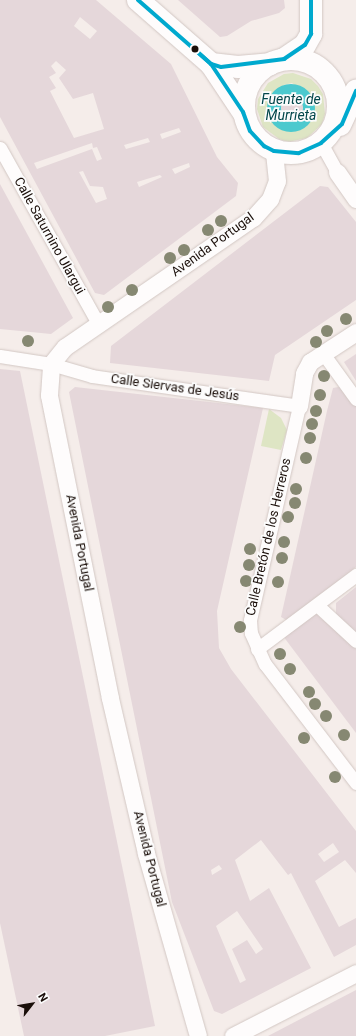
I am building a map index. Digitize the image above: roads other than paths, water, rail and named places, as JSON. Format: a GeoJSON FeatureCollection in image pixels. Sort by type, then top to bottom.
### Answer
{"type":"FeatureCollection","features":[{"type":"Feature","properties":{"kind":"main road"},"geometry":{"type":"LineString","coordinates":[[138,0],[211,64],[243,112],[250,131],[264,146],[274,151],[298,153],[325,140],[342,124],[356,91]]}},
{"type":"Feature","properties":{"kind":"main road"},"geometry":{"type":"LineString","coordinates":[[243,112],[243,100],[249,83],[277,61],[305,45],[310,34],[311,0]]}},
{"type":"Feature","properties":{"kind":"main road"},"geometry":{"type":"LineString","coordinates":[[211,64],[238,68],[277,61],[301,60],[316,66],[333,85],[338,111],[325,140]]}},
{"type":"Feature","properties":{"kind":"street"},"geometry":{"type":"LineString","coordinates":[[325,140],[337,172],[356,199]]}},
{"type":"Feature","properties":{"kind":"street","name":"Calle Saturnino Ulargui"},"geometry":{"type":"LineString","coordinates":[[0,148],[99,325]]}},
{"type":"Feature","properties":{"kind":"street","name":"Avenida Portugal"},"geometry":{"type":"LineString","coordinates":[[198,1036],[146,853],[110,698],[49,395],[51,364],[65,347],[253,218],[270,199],[277,181],[274,151]]}},
{"type":"Feature","properties":{"kind":"street","name":"Calle Bretón de los Herreros"},"geometry":{"type":"LineString","coordinates":[[356,332],[322,352],[310,362],[304,373],[299,406],[250,620],[257,649],[356,783]]}},
{"type":"Feature","properties":{"kind":"street"},"geometry":{"type":"LineString","coordinates":[[322,352],[356,399]]}},
{"type":"Feature","properties":{"kind":"street","name":"Calle Siervas de Jesús"},"geometry":{"type":"LineString","coordinates":[[0,356],[51,364],[92,376],[299,406]]}},
{"type":"Feature","properties":{"kind":"street"},"geometry":{"type":"LineString","coordinates":[[257,649],[356,575]]}},
{"type":"Feature","properties":{"kind":"street"},"geometry":{"type":"LineString","coordinates":[[317,605],[356,641]]}},
{"type":"Feature","properties":{"kind":"street"},"geometry":{"type":"LineString","coordinates":[[232,1036],[356,973]]}},
{"type":"Feature","properties":{"kind":"water","name":"Fuente de Murrieta"},"geometry":{"type":"Polygon","coordinates":[[[291,84],[300,86],[308,91],[313,99],[315,108],[313,117],[308,125],[300,130],[291,132],[282,130],[274,125],[269,117],[267,108],[269,99],[274,91],[282,86],[291,84]]]}}]}
